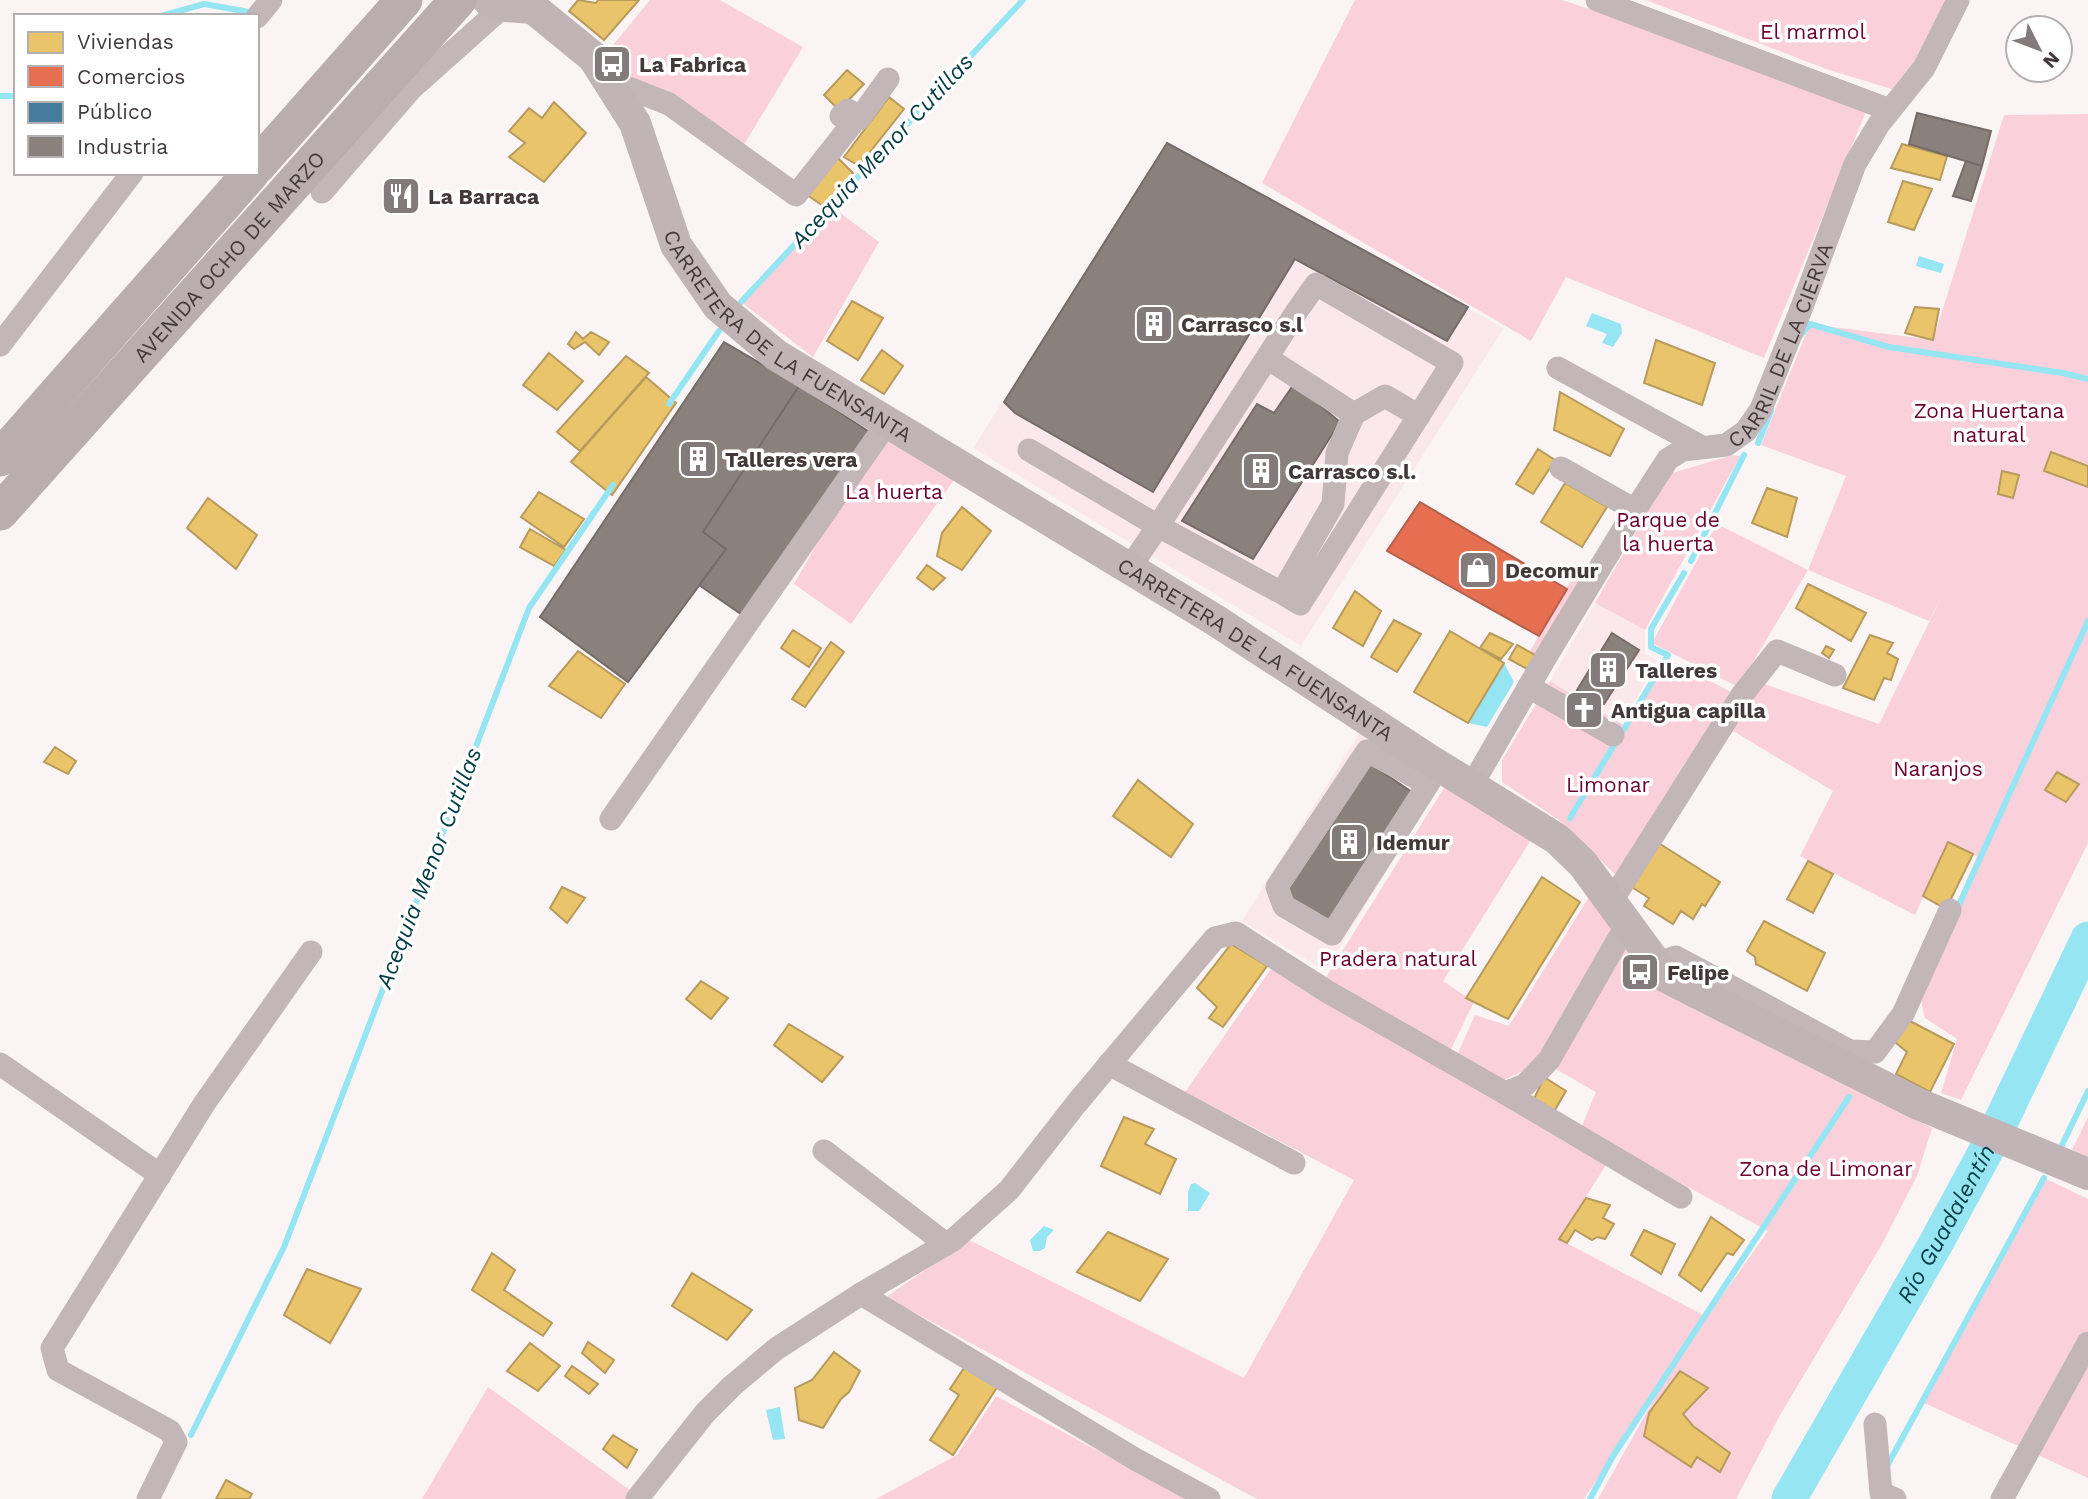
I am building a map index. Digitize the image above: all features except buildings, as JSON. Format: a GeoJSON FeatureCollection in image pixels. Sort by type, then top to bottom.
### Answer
{"type":"FeatureCollection","features":[{"type":"Feature","properties":{"kind":"main road","name":"AVENIDA OCHO DE MARZO"},"geometry":{"type":"LineString","coordinates":[[259,164],[404,0]]}},
{"type":"Feature","properties":{"kind":"main road","name":"AVENIDA OCHO DE MARZO"},"geometry":{"type":"LineString","coordinates":[[0,512],[458,0]]}},
{"type":"Feature","properties":{"kind":"main road","name":"CARRETERA DE LA FUENSANTA"},"geometry":{"type":"LineString","coordinates":[[513,4],[593,57],[635,123],[676,244],[718,306],[776,355],[1215,620],[1434,775],[1472,785],[1557,839],[1583,864],[1666,977],[1916,1103],[2088,1174]]}},
{"type":"Feature","properties":{"kind":"main road","name":"AVENIDA OCHO DE MARZO"},"geometry":{"type":"LineString","coordinates":[[0,457],[249,175]]}},
{"type":"Feature","properties":{"kind":"street"},"geometry":{"type":"LineString","coordinates":[[259,15],[271,0]]}},
{"type":"Feature","properties":{"kind":"street"},"geometry":{"type":"LineString","coordinates":[[1597,0],[1890,110]]}},
{"type":"Feature","properties":{"kind":"street","name":"CARRIL DE LA CIERVA"},"geometry":{"type":"LineString","coordinates":[[1472,785],[1668,459],[1683,450],[1726,445],[1746,431],[1761,408],[1855,164],[1879,124],[1924,68],[1958,0]]}},
{"type":"Feature","properties":{"kind":"street"},"geometry":{"type":"LineString","coordinates":[[321,192],[411,89],[513,4]]}},
{"type":"Feature","properties":{"kind":"street"},"geometry":{"type":"LineString","coordinates":[[608,80],[669,104],[796,195],[852,124],[841,116],[848,110],[859,119],[888,79]]}},
{"type":"Feature","properties":{"kind":"street"},"geometry":{"type":"LineString","coordinates":[[0,345],[130,175]]}},
{"type":"Feature","properties":{"kind":"street"},"geometry":{"type":"LineString","coordinates":[[1029,450],[1158,526],[1300,604],[1452,363],[1316,284],[1158,526],[1129,569]]}},
{"type":"Feature","properties":{"kind":"street"},"geometry":{"type":"LineString","coordinates":[[1158,526],[1267,358],[1354,415]]}},
{"type":"Feature","properties":{"kind":"street"},"geometry":{"type":"LineString","coordinates":[[1558,368],[1702,447]]}},
{"type":"Feature","properties":{"kind":"street"},"geometry":{"type":"LineString","coordinates":[[1282,593],[1333,504],[1336,453],[1354,415],[1385,397],[1419,416]]}},
{"type":"Feature","properties":{"kind":"street"},"geometry":{"type":"LineString","coordinates":[[611,819],[887,423]]}},
{"type":"Feature","properties":{"kind":"street"},"geometry":{"type":"LineString","coordinates":[[1561,468],[1635,510]]}},
{"type":"Feature","properties":{"kind":"street"},"geometry":{"type":"LineString","coordinates":[[1506,1093],[1525,1085],[1549,1060],[1619,913],[1742,695],[1777,651],[1835,676]]}},
{"type":"Feature","properties":{"kind":"street"},"geometry":{"type":"LineString","coordinates":[[1529,687],[1612,736]]}},
{"type":"Feature","properties":{"kind":"street"},"geometry":{"type":"LineString","coordinates":[[1367,751],[1434,775],[1332,934],[1284,906],[1277,887],[1367,751]]}},
{"type":"Feature","properties":{"kind":"street"},"geometry":{"type":"LineString","coordinates":[[1655,964],[1676,957],[1850,1051],[1875,1052],[1903,1014],[1950,910]]}},
{"type":"Feature","properties":{"kind":"street"},"geometry":{"type":"LineString","coordinates":[[646,1496],[705,1413],[776,1349],[861,1294],[946,1244],[1009,1190],[1109,1064],[1215,938],[1236,933],[1328,992],[1681,1197]]}},
{"type":"Feature","properties":{"kind":"street"},"geometry":{"type":"LineString","coordinates":[[148,1499],[176,1442],[170,1431],[58,1370],[52,1348],[204,1104],[311,952]]}},
{"type":"Feature","properties":{"kind":"street"},"geometry":{"type":"LineString","coordinates":[[0,1064],[160,1175]]}},
{"type":"Feature","properties":{"kind":"street"},"geometry":{"type":"LineString","coordinates":[[1109,1064],[1294,1163]]}},
{"type":"Feature","properties":{"kind":"street"},"geometry":{"type":"LineString","coordinates":[[824,1151],[946,1244]]}},
{"type":"Feature","properties":{"kind":"street"},"geometry":{"type":"LineString","coordinates":[[861,1294],[1135,1459],[1209,1499]]}},
{"type":"Feature","properties":{"kind":"street"},"geometry":{"type":"LineString","coordinates":[[2001,1499],[2088,1343]]}},
{"type":"Feature","properties":{"kind":"street"},"geometry":{"type":"LineString","coordinates":[[1875,1424],[1885,1497]]}},
{"type":"Feature","properties":{"kind":"shaded area"},"geometry":{"type":"Polygon","coordinates":[[[1167,143],[1504,328],[1301,646],[973,448],[1167,143]]]}},
{"type":"Feature","properties":{"kind":"shaded area","name":"Talleres"},"geometry":{"type":"Polygon","coordinates":[[[1595,603],[1645,630],[1645,654],[1658,660],[1623,722],[1550,681],[1595,603]]]}},
{"type":"Feature","properties":{"kind":"shaded area"},"geometry":{"type":"Polygon","coordinates":[[[1361,730],[1440,785],[1325,971],[1242,921],[1361,730]]]}},
{"type":"Feature","properties":{"kind":"green space"},"geometry":{"type":"Polygon","coordinates":[[[650,0],[720,0],[803,47],[742,148],[625,78],[608,51],[650,0]]]}},
{"type":"Feature","properties":{"kind":"green space"},"geometry":{"type":"Polygon","coordinates":[[[1355,0],[1562,0],[1870,102],[1764,358],[1566,277],[1531,341],[1262,183],[1355,0]]]}},
{"type":"Feature","properties":{"kind":"green space","name":"El marmol"},"geometry":{"type":"Polygon","coordinates":[[[1646,0],[1946,0],[1905,93],[1829,70],[1646,0]]]}},
{"type":"Feature","properties":{"kind":"green space"},"geometry":{"type":"Polygon","coordinates":[[[2088,114],[2088,843],[1961,1100],[1941,1093],[1957,1039],[1925,1018],[1919,992],[1977,856],[1948,842],[1915,915],[1800,856],[1833,791],[1733,731],[1753,680],[1879,724],[1943,594],[1929,621],[1808,570],[1846,476],[1761,445],[1810,324],[1933,340],[2004,115],[2088,114]]]}},
{"type":"Feature","properties":{"kind":"green space"},"geometry":{"type":"Polygon","coordinates":[[[831,206],[879,242],[813,357],[741,302],[831,206]]]}},
{"type":"Feature","properties":{"kind":"green space","name":"La huerta"},"geometry":{"type":"Polygon","coordinates":[[[882,430],[954,480],[851,624],[794,584],[882,430]]]}},
{"type":"Feature","properties":{"kind":"green space","name":"Parque de la huerta"},"geometry":{"type":"Polygon","coordinates":[[[1733,455],[1740,456],[1645,630],[1595,603],[1669,474],[1733,455]]]}},
{"type":"Feature","properties":{"kind":"green space"},"geometry":{"type":"Polygon","coordinates":[[[1717,524],[1808,570],[1738,687],[1652,643],[1717,524]]]}},
{"type":"Feature","properties":{"kind":"green space"},"geometry":{"type":"Polygon","coordinates":[[[1575,574],[1583,579],[1537,656],[1530,651],[1575,574]]]}},
{"type":"Feature","properties":{"kind":"green space","name":"Limonar"},"geometry":{"type":"Polygon","coordinates":[[[1666,658],[1733,693],[1620,879],[1559,820],[1502,782],[1502,760],[1550,681],[1625,726],[1666,658]]]}},
{"type":"Feature","properties":{"kind":"green space","name":"Pradera natural"},"geometry":{"type":"Polygon","coordinates":[[[1447,783],[1532,838],[1443,981],[1474,1002],[1450,1051],[1325,979],[1447,783]]]}},
{"type":"Feature","properties":{"kind":"green space"},"geometry":{"type":"Polygon","coordinates":[[[1589,897],[1613,927],[1533,1066],[1502,1081],[1458,1053],[1475,1015],[1509,1026],[1589,897]]]}},
{"type":"Feature","properties":{"kind":"green space","name":"Zona de Limonar"},"geometry":{"type":"Polygon","coordinates":[[[1626,949],[1668,990],[1932,1128],[1917,1176],[1882,1244],[1779,1417],[1736,1499],[1598,1499],[1671,1369],[1584,1499],[1257,1499],[886,1297],[969,1240],[1244,1378],[1354,1180],[1185,1092],[1271,969],[1606,1165],[1559,1239],[1705,1316],[1695,1334],[1768,1231],[1581,1128],[1596,1092],[1545,1063],[1626,949]]]}},
{"type":"Feature","properties":{"kind":"green space"},"geometry":{"type":"Polygon","coordinates":[[[2088,1117],[2088,1157],[2072,1150],[2088,1117]]]}},
{"type":"Feature","properties":{"kind":"green space"},"geometry":{"type":"Polygon","coordinates":[[[2044,1178],[2088,1199],[2088,1478],[1922,1402],[2044,1178]]]}},
{"type":"Feature","properties":{"kind":"green space"},"geometry":{"type":"Polygon","coordinates":[[[488,1387],[631,1491],[626,1499],[422,1499],[488,1387]]]}},
{"type":"Feature","properties":{"kind":"green space"},"geometry":{"type":"Polygon","coordinates":[[[996,1396],[1188,1499],[876,1499],[957,1455],[996,1396]]]}},
{"type":"Feature","properties":{"kind":"water"},"geometry":{"type":"Polygon","coordinates":[[[1919,256],[1944,264],[1941,273],[1916,266],[1919,256]]]}},
{"type":"Feature","properties":{"kind":"water"},"geometry":{"type":"Polygon","coordinates":[[[1592,313],[1621,324],[1622,333],[1613,347],[1602,343],[1607,334],[1586,326],[1592,313]]]}},
{"type":"Feature","properties":{"kind":"water"},"geometry":{"type":"Polygon","coordinates":[[[1504,663],[1514,682],[1487,727],[1468,723],[1504,663]]]}},
{"type":"Feature","properties":{"kind":"water"},"geometry":{"type":"Polygon","coordinates":[[[1195,1183],[1210,1193],[1199,1211],[1188,1211],[1188,1192],[1191,1184],[1195,1183]]]}},
{"type":"Feature","properties":{"kind":"water"},"geometry":{"type":"Polygon","coordinates":[[[1044,1226],[1054,1230],[1047,1237],[1045,1248],[1033,1251],[1030,1240],[1044,1226]]]}},
{"type":"Feature","properties":{"kind":"water"},"geometry":{"type":"Polygon","coordinates":[[[780,1407],[785,1439],[773,1440],[766,1410],[780,1407]]]}},
{"type":"Feature","properties":{"kind":"waterway","name":"Acequia Menor Cutillas"},"geometry":{"type":"LineString","coordinates":[[741,302],[1023,0]]}},
{"type":"Feature","properties":{"kind":"waterway"},"geometry":{"type":"LineString","coordinates":[[168,14],[204,4],[255,13]]}},
{"type":"Feature","properties":{"kind":"waterway"},"geometry":{"type":"LineString","coordinates":[[0,96],[14,96]]}},
{"type":"Feature","properties":{"kind":"waterway"},"geometry":{"type":"LineString","coordinates":[[1800,336],[1810,324],[1889,347],[2088,379]]}},
{"type":"Feature","properties":{"kind":"waterway","name":"Acequia Menor Cutillas"},"geometry":{"type":"LineString","coordinates":[[669,404],[719,331]]}},
{"type":"Feature","properties":{"kind":"waterway"},"geometry":{"type":"LineString","coordinates":[[1758,443],[1771,411]]}},
{"type":"Feature","properties":{"kind":"waterway"},"geometry":{"type":"LineString","coordinates":[[1691,561],[1744,455]]}},
{"type":"Feature","properties":{"kind":"waterway","name":"Acequia Menor Cutillas"},"geometry":{"type":"LineString","coordinates":[[191,1435],[284,1247],[529,608],[613,485]]}},
{"type":"Feature","properties":{"kind":"waterway"},"geometry":{"type":"LineString","coordinates":[[1621,734],[1668,655],[1651,647],[1651,629],[1684,573]]}},
{"type":"Feature","properties":{"kind":"waterway"},"geometry":{"type":"LineString","coordinates":[[1957,909],[2088,621]]}},
{"type":"Feature","properties":{"kind":"waterway"},"geometry":{"type":"LineString","coordinates":[[1570,818],[1616,742]]}},
{"type":"Feature","properties":{"kind":"waterway","name":"Río Guadalentín"},"geometry":{"type":"LineString","coordinates":[[1789,1499],[1935,1245],[1994,1136],[2088,939]]}},
{"type":"Feature","properties":{"kind":"waterway"},"geometry":{"type":"LineString","coordinates":[[2062,1145],[2088,1091]]}},
{"type":"Feature","properties":{"kind":"waterway"},"geometry":{"type":"LineString","coordinates":[[1590,1499],[1613,1456],[1849,1097]]}},
{"type":"Feature","properties":{"kind":"waterway"},"geometry":{"type":"LineString","coordinates":[[1887,1466],[2044,1178]]}},
{"type":"Feature","properties":{"kind":"place","name":"La Fabrica"},"geometry":{"type":"Point","coordinates":[612,64]}},
{"type":"Feature","properties":{"kind":"place","name":"La Barraca"},"geometry":{"type":"Point","coordinates":[401,196]}},
{"type":"Feature","properties":{"kind":"place","name":"Carrasco s.l"},"geometry":{"type":"Point","coordinates":[1154,324]}},
{"type":"Feature","properties":{"kind":"place","name":"Talleres vera"},"geometry":{"type":"Point","coordinates":[698,459]}},
{"type":"Feature","properties":{"kind":"place","name":"Carrasco s.l."},"geometry":{"type":"Point","coordinates":[1261,471]}},
{"type":"Feature","properties":{"kind":"place","name":"Decomur"},"geometry":{"type":"Point","coordinates":[1478,570]}},
{"type":"Feature","properties":{"kind":"place","name":"Talleres"},"geometry":{"type":"Point","coordinates":[1608,670]}},
{"type":"Feature","properties":{"kind":"place","name":"Antigua capilla"},"geometry":{"type":"Point","coordinates":[1584,710]}},
{"type":"Feature","properties":{"kind":"place","name":"Idemur"},"geometry":{"type":"Point","coordinates":[1349,842]}},
{"type":"Feature","properties":{"kind":"place","name":"Felipe"},"geometry":{"type":"Point","coordinates":[1640,972]}},
{"type":"Feature","properties":{"kind":"park label","name":"Zona Huertana natural"},"geometry":{"type":"Point","coordinates":[1989,422]}},
{"type":"Feature","properties":{"kind":"park label","name":"Naranjos"},"geometry":{"type":"Point","coordinates":[1938,768]}}]}
